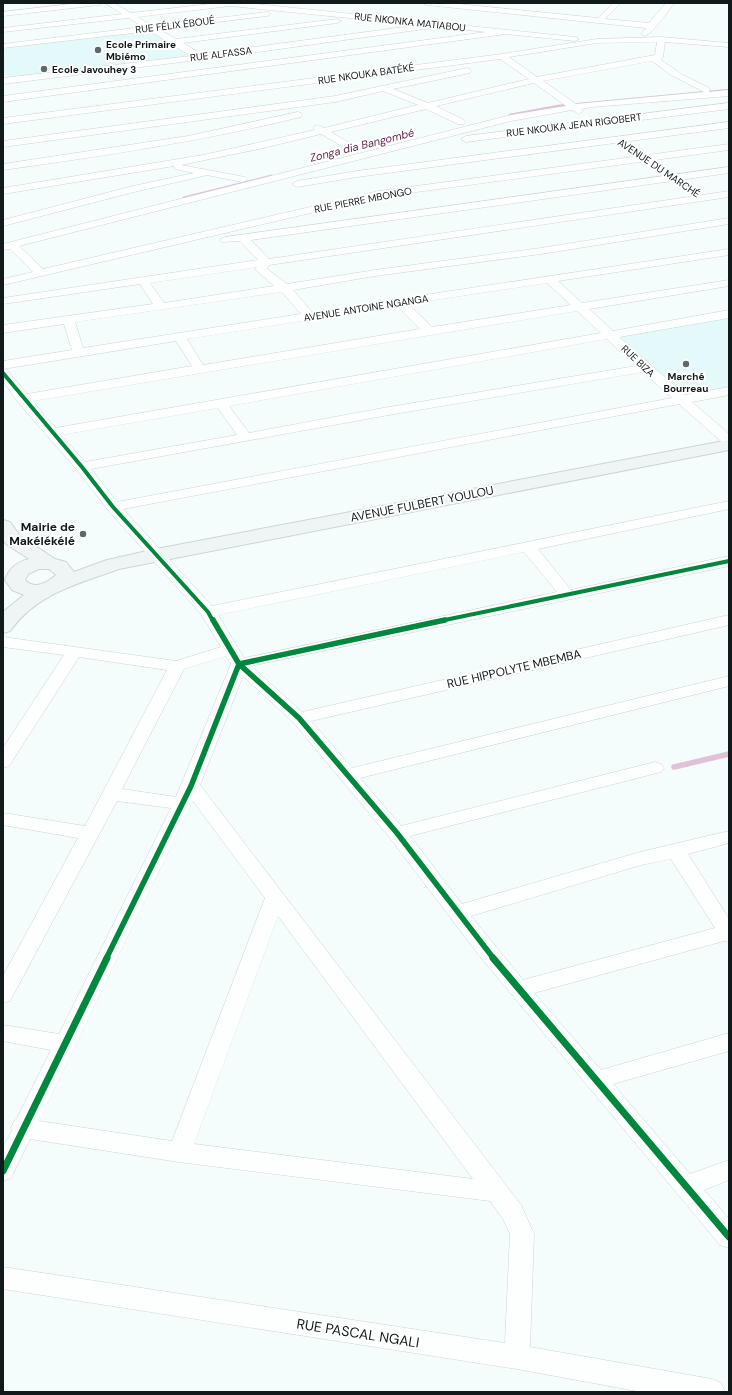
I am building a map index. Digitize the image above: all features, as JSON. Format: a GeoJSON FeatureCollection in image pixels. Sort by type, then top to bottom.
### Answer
{"type":"FeatureCollection","features":[{"type":"Feature","properties":{"kind":"main road","name":"AVENUE FULBERT YOULOU"},"geometry":{"type":"LineString","coordinates":[[19,579],[35,591],[52,575],[729,445]]}},
{"type":"Feature","properties":{"kind":"main road"},"geometry":{"type":"LineString","coordinates":[[8,533],[52,575]]}},
{"type":"Feature","properties":{"kind":"main road"},"geometry":{"type":"LineString","coordinates":[[8,533],[19,579]]}},
{"type":"Feature","properties":{"kind":"main road","name":"AVENUE FULBERT YOULOU"},"geometry":{"type":"LineString","coordinates":[[8,621],[19,579],[31,565],[52,575]]}},
{"type":"Feature","properties":{"kind":"main road","name":"AVENUE FULBERT YOULOU"},"geometry":{"type":"LineString","coordinates":[[8,621],[52,575]]}},
{"type":"Feature","properties":{"kind":"street"},"geometry":{"type":"LineString","coordinates":[[3,14],[99,3]]}},
{"type":"Feature","properties":{"kind":"street"},"geometry":{"type":"LineString","coordinates":[[109,3],[222,71],[269,97],[355,150]]}},
{"type":"Feature","properties":{"kind":"street","name":"RUE NKONKA MATIABOU"},"geometry":{"type":"LineString","coordinates":[[224,3],[597,41]]}},
{"type":"Feature","properties":{"kind":"street"},"geometry":{"type":"LineString","coordinates":[[282,9],[291,3]]}},
{"type":"Feature","properties":{"kind":"street"},"geometry":{"type":"LineString","coordinates":[[427,3],[652,26]]}},
{"type":"Feature","properties":{"kind":"street"},"geometry":{"type":"LineString","coordinates":[[475,29],[504,3]]}},
{"type":"Feature","properties":{"kind":"street"},"geometry":{"type":"LineString","coordinates":[[600,20],[617,3]]}},
{"type":"Feature","properties":{"kind":"street"},"geometry":{"type":"LineString","coordinates":[[641,38],[670,3]]}},
{"type":"Feature","properties":{"kind":"street"},"geometry":{"type":"LineString","coordinates":[[3,30],[229,4]]}},
{"type":"Feature","properties":{"kind":"street"},"geometry":{"type":"LineString","coordinates":[[548,15],[557,7]]}},
{"type":"Feature","properties":{"kind":"street","name":"RUE FÉLIX ÉBOUÉ"},"geometry":{"type":"LineString","coordinates":[[3,46],[298,11]]}},
{"type":"Feature","properties":{"kind":"street"},"geometry":{"type":"LineString","coordinates":[[175,42],[364,18]]}},
{"type":"Feature","properties":{"kind":"street","name":"RUE ALFASSA"},"geometry":{"type":"LineString","coordinates":[[4,79],[200,57],[439,25]]}},
{"type":"Feature","properties":{"kind":"street"},"geometry":{"type":"LineString","coordinates":[[3,99],[506,32]]}},
{"type":"Feature","properties":{"kind":"street","name":"RUE NKOUKA BATÉKÉ"},"geometry":{"type":"LineString","coordinates":[[3,121],[504,57],[597,41],[641,38],[729,45]]}},
{"type":"Feature","properties":{"kind":"street"},"geometry":{"type":"LineString","coordinates":[[660,39],[659,57],[656,61],[695,86],[706,90]]}},
{"type":"Feature","properties":{"kind":"street"},"geometry":{"type":"LineString","coordinates":[[3,144],[335,99],[476,69],[504,57]]}},
{"type":"Feature","properties":{"kind":"street","name":"AVENUE DU MARCHÉ"},"geometry":{"type":"LineString","coordinates":[[504,57],[618,140],[647,158],[716,206]]}},
{"type":"Feature","properties":{"kind":"street"},"geometry":{"type":"LineString","coordinates":[[3,191],[237,151],[535,80],[659,57]]}},
{"type":"Feature","properties":{"kind":"street"},"geometry":{"type":"LineString","coordinates":[[4,79],[27,96],[84,145],[96,153],[166,164],[242,179]]}},
{"type":"Feature","properties":{"kind":"street"},"geometry":{"type":"LineString","coordinates":[[3,238],[355,150],[401,140],[506,110],[729,88]]}},
{"type":"Feature","properties":{"kind":"street"},"geometry":{"type":"LineString","coordinates":[[385,89],[428,106],[461,122]]}},
{"type":"Feature","properties":{"kind":"street"},"geometry":{"type":"LineString","coordinates":[[11,248],[423,148],[511,118],[568,103],[729,93]]}},
{"type":"Feature","properties":{"kind":"street","name":"RUE NKOUKA JEAN RIGOBERT"},"geometry":{"type":"LineString","coordinates":[[423,148],[594,123],[729,106]]}},
{"type":"Feature","properties":{"kind":"street"},"geometry":{"type":"LineString","coordinates":[[688,111],[729,135]]}},
{"type":"Feature","properties":{"kind":"street"},"geometry":{"type":"LineString","coordinates":[[3,167],[304,119]]}},
{"type":"Feature","properties":{"kind":"street"},"geometry":{"type":"LineString","coordinates":[[285,186],[357,174],[729,125]]}},
{"type":"Feature","properties":{"kind":"street","name":"RUE PIERRE MBONGO"},"geometry":{"type":"LineString","coordinates":[[3,282],[379,194],[729,147]]}},
{"type":"Feature","properties":{"kind":"street"},"geometry":{"type":"LineString","coordinates":[[423,148],[467,183]]}},
{"type":"Feature","properties":{"kind":"street"},"geometry":{"type":"LineString","coordinates":[[175,242],[201,243],[729,170]]}},
{"type":"Feature","properties":{"kind":"street"},"geometry":{"type":"LineString","coordinates":[[4,222],[133,189],[209,172]]}},
{"type":"Feature","properties":{"kind":"street"},"geometry":{"type":"LineString","coordinates":[[114,173],[133,189]]}},
{"type":"Feature","properties":{"kind":"street"},"geometry":{"type":"LineString","coordinates":[[357,174],[379,194]]}},
{"type":"Feature","properties":{"kind":"street"},"geometry":{"type":"LineString","coordinates":[[11,248],[263,191]]}},
{"type":"Feature","properties":{"kind":"street"},"geometry":{"type":"LineString","coordinates":[[3,301],[729,194]]}},
{"type":"Feature","properties":{"kind":"street"},"geometry":{"type":"LineString","coordinates":[[3,330],[375,273],[541,251],[729,221]]}},
{"type":"Feature","properties":{"kind":"street"},"geometry":{"type":"LineString","coordinates":[[242,237],[266,262]]}},
{"type":"Feature","properties":{"kind":"street"},"geometry":{"type":"LineString","coordinates":[[11,248],[41,273]]}},
{"type":"Feature","properties":{"kind":"street"},"geometry":{"type":"LineString","coordinates":[[351,250],[375,273]]}},
{"type":"Feature","properties":{"kind":"street","name":"AVENUE ANTOINE NGANGA"},"geometry":{"type":"LineString","coordinates":[[3,365],[309,316],[729,252]]}},
{"type":"Feature","properties":{"kind":"street"},"geometry":{"type":"LineString","coordinates":[[266,262],[261,269],[274,282],[285,288],[309,316]]}},
{"type":"Feature","properties":{"kind":"street","name":"RUE BIZA"},"geometry":{"type":"LineString","coordinates":[[549,279],[579,308],[729,441]]}},
{"type":"Feature","properties":{"kind":"street"},"geometry":{"type":"LineString","coordinates":[[143,281],[161,307]]}},
{"type":"Feature","properties":{"kind":"street"},"geometry":{"type":"LineString","coordinates":[[23,399],[429,330],[579,308],[729,283]]}},
{"type":"Feature","properties":{"kind":"street"},"geometry":{"type":"LineString","coordinates":[[400,303],[429,330]]}},
{"type":"Feature","properties":{"kind":"street"},"geometry":{"type":"LineString","coordinates":[[52,433],[611,336],[729,314]]}},
{"type":"Feature","properties":{"kind":"street"},"geometry":{"type":"LineString","coordinates":[[68,319],[79,354]]}},
{"type":"Feature","properties":{"kind":"street"},"geometry":{"type":"LineString","coordinates":[[180,337],[200,368]]}},
{"type":"Feature","properties":{"kind":"street"},"geometry":{"type":"LineString","coordinates":[[82,467],[391,410],[646,368]]}},
{"type":"Feature","properties":{"kind":"street"},"geometry":{"type":"LineString","coordinates":[[3,373],[23,399],[82,467],[113,507],[208,612],[235,657],[299,718],[397,833],[457,913],[518,989],[729,1236]]}},
{"type":"Feature","properties":{"kind":"street"},"geometry":{"type":"LineString","coordinates":[[113,507],[729,391]]}},
{"type":"Feature","properties":{"kind":"street"},"geometry":{"type":"LineString","coordinates":[[222,403],[245,437]]}},
{"type":"Feature","properties":{"kind":"street"},"geometry":{"type":"LineString","coordinates":[[208,612],[528,547],[729,504]]}},
{"type":"Feature","properties":{"kind":"street"},"geometry":{"type":"LineString","coordinates":[[528,547],[567,595]]}},
{"type":"Feature","properties":{"kind":"street"},"geometry":{"type":"LineString","coordinates":[[3,642],[178,666],[410,626],[729,561]]}},
{"type":"Feature","properties":{"kind":"street","name":"RUE HIPPOLYTE MBEMBA"},"geometry":{"type":"LineString","coordinates":[[299,718],[729,620]]}},
{"type":"Feature","properties":{"kind":"street"},"geometry":{"type":"LineString","coordinates":[[3,762],[74,652]]}},
{"type":"Feature","properties":{"kind":"street"},"geometry":{"type":"LineString","coordinates":[[3,1171],[22,1128],[187,795],[235,657]]}},
{"type":"Feature","properties":{"kind":"street"},"geometry":{"type":"LineString","coordinates":[[3,995],[178,666]]}},
{"type":"Feature","properties":{"kind":"street"},"geometry":{"type":"LineString","coordinates":[[347,776],[729,681]]}},
{"type":"Feature","properties":{"kind":"street"},"geometry":{"type":"LineString","coordinates":[[397,833],[655,768]]}},
{"type":"Feature","properties":{"kind":"street"},"geometry":{"type":"LineString","coordinates":[[111,794],[187,795],[275,897],[498,1192],[512,1212],[522,1234],[517,1357]]}},
{"type":"Feature","properties":{"kind":"street"},"geometry":{"type":"LineString","coordinates":[[3,819],[90,833]]}},
{"type":"Feature","properties":{"kind":"street"},"geometry":{"type":"LineString","coordinates":[[457,913],[640,860],[729,837]]}},
{"type":"Feature","properties":{"kind":"street"},"geometry":{"type":"LineString","coordinates":[[518,989],[728,933],[676,850]]}},
{"type":"Feature","properties":{"kind":"street"},"geometry":{"type":"LineString","coordinates":[[178,1152],[275,897]]}},
{"type":"Feature","properties":{"kind":"street"},"geometry":{"type":"LineString","coordinates":[[3,1033],[64,1044]]}},
{"type":"Feature","properties":{"kind":"street"},"geometry":{"type":"LineString","coordinates":[[597,1080],[729,1042]]}},
{"type":"Feature","properties":{"kind":"street"},"geometry":{"type":"LineString","coordinates":[[22,1128],[178,1152],[498,1192]]}},
{"type":"Feature","properties":{"kind":"street"},"geometry":{"type":"LineString","coordinates":[[687,1186],[729,1170]]}},
{"type":"Feature","properties":{"kind":"street","name":"RUE PASCAL NGALI"},"geometry":{"type":"LineString","coordinates":[[3,1278],[517,1357],[712,1392]]}},
{"type":"Feature","properties":{"kind":"shaded area"},"geometry":{"type":"Polygon","coordinates":[[[148,30],[189,56],[10,79],[3,73],[3,48],[148,30]]]}},
{"type":"Feature","properties":{"kind":"shaded area","name":"Marché Bourreau"},"geometry":{"type":"Polygon","coordinates":[[[729,318],[729,391],[682,400],[613,338],[729,318]]]}},
{"type":"Feature","properties":{"kind":"waterway","name":"Zonga dia Bangombé"},"geometry":{"type":"LineString","coordinates":[[510,115],[558,106],[729,90]]}},
{"type":"Feature","properties":{"kind":"waterway","name":"Zonga dia Bangombé"},"geometry":{"type":"LineString","coordinates":[[184,198],[272,176]]}},
{"type":"Feature","properties":{"kind":"waterway"},"geometry":{"type":"LineString","coordinates":[[674,767],[729,754]]}},
{"type":"Feature","properties":{"kind":"cycle path"},"geometry":{"type":"LineString","coordinates":[[3,373],[82,467],[113,507],[208,612],[239,664],[299,718],[397,833],[485,949],[729,1237]]}},
{"type":"Feature","properties":{"kind":"cycle path"},"geometry":{"type":"LineString","coordinates":[[3,1171],[191,786],[239,664],[729,561]]}},
{"type":"Feature","properties":{"kind":"place","name":"Ecole Primaire Mbiémo"},"geometry":{"type":"Point","coordinates":[98,50]}},
{"type":"Feature","properties":{"kind":"place","name":"Ecole Javouhey 3"},"geometry":{"type":"Point","coordinates":[44,69]}},
{"type":"Feature","properties":{"kind":"place","name":"Marché Bourreau"},"geometry":{"type":"Point","coordinates":[686,364]}},
{"type":"Feature","properties":{"kind":"place","name":"Mairie de Makélékélé"},"geometry":{"type":"Point","coordinates":[83,534]}}]}
